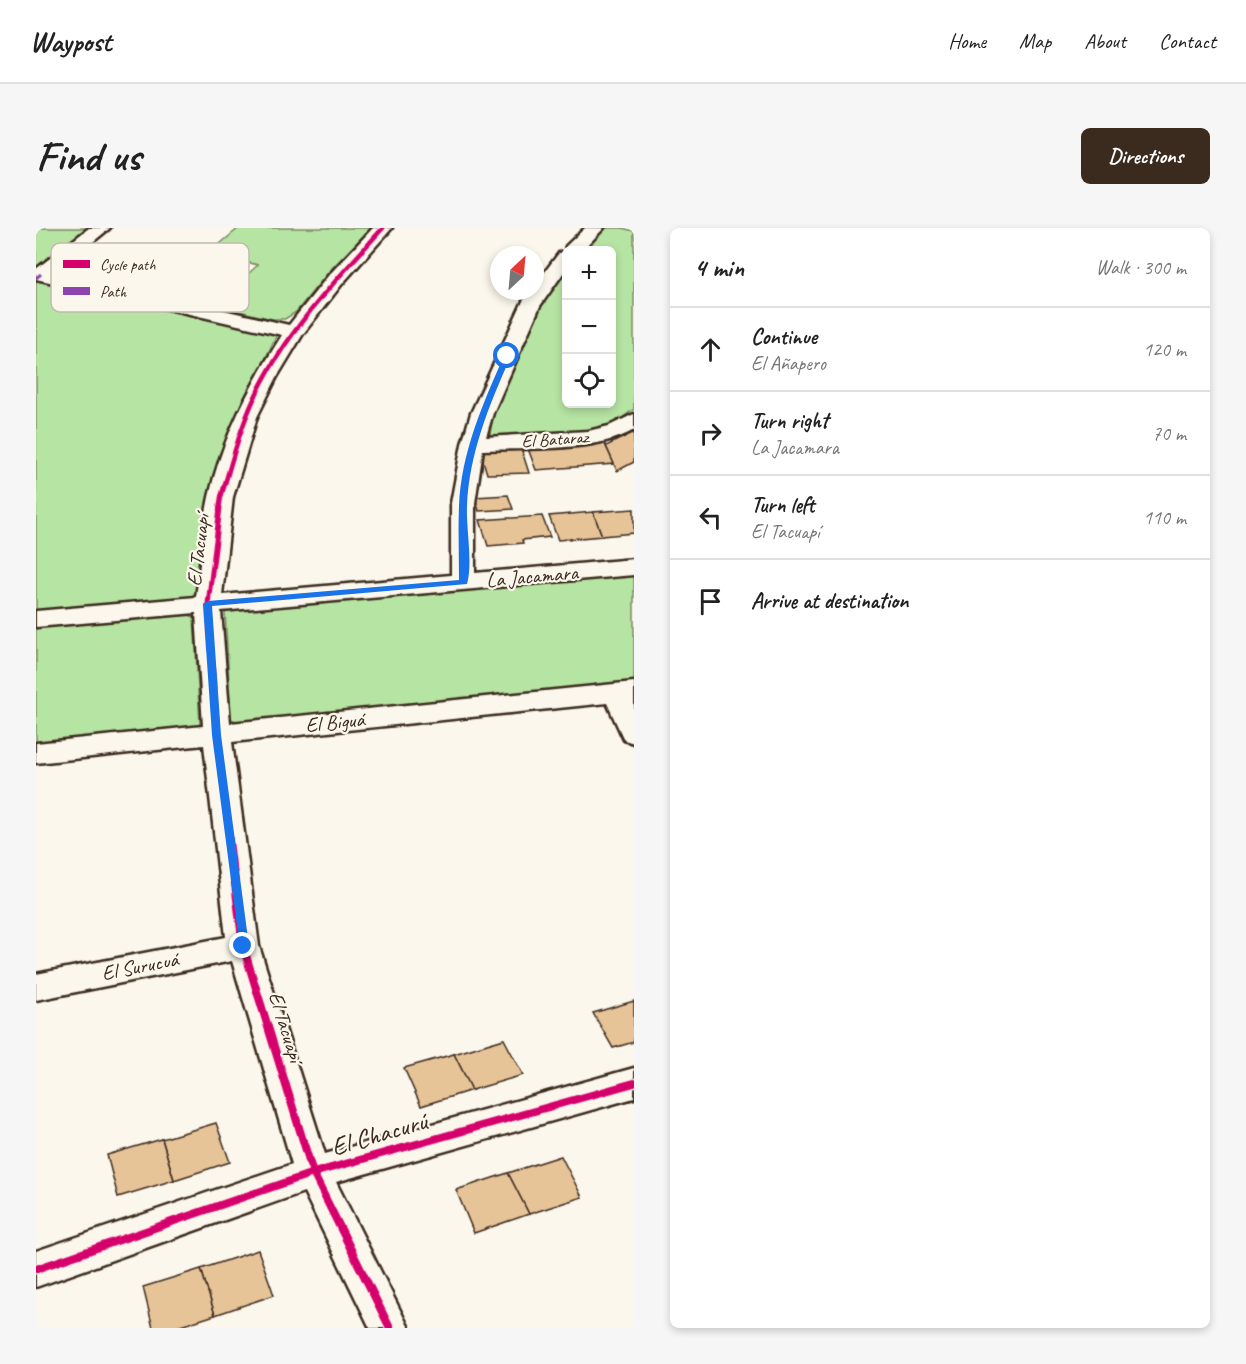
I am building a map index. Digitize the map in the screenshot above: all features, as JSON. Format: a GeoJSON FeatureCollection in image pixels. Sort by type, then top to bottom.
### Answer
{"type":"FeatureCollection","features":[{"type":"Feature","properties":{"kind":"street"},"geometry":{"type":"LineString","coordinates":[[81,243],[101,228]]}},
{"type":"Feature","properties":{"kind":"street","name":"El Tacuapí"},"geometry":{"type":"LineString","coordinates":[[383,228],[343,271],[294,332],[266,377],[246,417],[221,497],[208,604],[217,735],[243,946],[313,1173],[390,1328]]}},
{"type":"Feature","properties":{"kind":"street"},"geometry":{"type":"LineString","coordinates":[[577,246],[595,228]]}},
{"type":"Feature","properties":{"kind":"street"},"geometry":{"type":"LineString","coordinates":[[464,582],[463,503],[473,444],[482,413],[530,305],[562,263]]}},
{"type":"Feature","properties":{"kind":"street"},"geometry":{"type":"LineString","coordinates":[[51,266],[41,274],[51,276]]}},
{"type":"Feature","properties":{"kind":"street"},"geometry":{"type":"LineString","coordinates":[[207,312],[294,332]]}},
{"type":"Feature","properties":{"kind":"street","name":"El Bataraz"},"geometry":{"type":"LineString","coordinates":[[473,444],[588,438],[617,431],[634,421]]}},
{"type":"Feature","properties":{"kind":"street","name":"La Jacamara"},"geometry":{"type":"LineString","coordinates":[[36,619],[634,567]]}},
{"type":"Feature","properties":{"kind":"street"},"geometry":{"type":"LineString","coordinates":[[625,692],[634,733]]}},
{"type":"Feature","properties":{"kind":"street","name":"El Biguá"},"geometry":{"type":"LineString","coordinates":[[36,753],[625,692]]}},
{"type":"Feature","properties":{"kind":"street","name":"El Surucuá"},"geometry":{"type":"LineString","coordinates":[[36,987],[243,946]]}},
{"type":"Feature","properties":{"kind":"street","name":"El Chacurú"},"geometry":{"type":"LineString","coordinates":[[36,1269],[313,1173],[634,1083]]}},
{"type":"Feature","properties":{"kind":"green space"},"geometry":{"type":"Polygon","coordinates":[[[36,228],[91,228],[71,243],[51,243],[51,259],[36,270],[36,228]]]}},
{"type":"Feature","properties":{"kind":"green space"},"geometry":{"type":"Polygon","coordinates":[[[239,228],[371,228],[330,270],[296,312],[285,319],[273,319],[243,312],[249,312],[249,273],[258,265],[249,263],[249,243],[221,243],[239,228]]]}},
{"type":"Feature","properties":{"kind":"green space"},"geometry":{"type":"Polygon","coordinates":[[[605,228],[634,231],[634,409],[611,426],[585,432],[490,435],[493,414],[539,308],[562,276],[562,408],[616,408],[616,246],[587,246],[605,228]]]}},
{"type":"Feature","properties":{"kind":"green space"},"geometry":{"type":"Polygon","coordinates":[[[36,278],[51,281],[51,312],[186,312],[275,332],[277,334],[237,418],[199,590],[187,599],[36,611],[36,278]]]}},
{"type":"Feature","properties":{"kind":"green space"},"geometry":{"type":"Polygon","coordinates":[[[634,574],[634,681],[239,722],[231,719],[225,612],[634,574]]]}},
{"type":"Feature","properties":{"kind":"green space"},"geometry":{"type":"Polygon","coordinates":[[[186,614],[194,617],[200,725],[36,744],[36,627],[186,614]]]}},
{"type":"Feature","properties":{"kind":"building"},"geometry":{"type":"Polygon","coordinates":[[[634,432],[634,462],[617,471],[606,446],[634,432]]]}},
{"type":"Feature","properties":{"kind":"building"},"geometry":{"type":"Polygon","coordinates":[[[603,440],[614,464],[536,470],[527,446],[603,440]]]}},
{"type":"Feature","properties":{"kind":"building"},"geometry":{"type":"Polygon","coordinates":[[[521,448],[529,473],[487,474],[480,450],[521,448]]]}},
{"type":"Feature","properties":{"kind":"building"},"geometry":{"type":"Polygon","coordinates":[[[508,495],[513,509],[479,511],[475,497],[508,495]]]}},
{"type":"Feature","properties":{"kind":"building"},"geometry":{"type":"Polygon","coordinates":[[[634,509],[634,533],[602,536],[593,512],[634,509]]]}},
{"type":"Feature","properties":{"kind":"building"},"geometry":{"type":"Polygon","coordinates":[[[593,512],[602,536],[558,540],[549,516],[593,512]]]}},
{"type":"Feature","properties":{"kind":"building"},"geometry":{"type":"Polygon","coordinates":[[[542,516],[550,537],[522,540],[523,543],[488,546],[480,520],[542,516]]]}},
{"type":"Feature","properties":{"kind":"building"},"geometry":{"type":"Polygon","coordinates":[[[634,1001],[634,1042],[613,1048],[593,1013],[634,1001]]]}},
{"type":"Feature","properties":{"kind":"building"},"geometry":{"type":"Polygon","coordinates":[[[504,1039],[523,1075],[472,1090],[454,1054],[504,1039]]]}},
{"type":"Feature","properties":{"kind":"building"},"geometry":{"type":"Polygon","coordinates":[[[454,1054],[472,1090],[421,1106],[404,1068],[454,1054]]]}},
{"type":"Feature","properties":{"kind":"building"},"geometry":{"type":"Polygon","coordinates":[[[216,1123],[230,1162],[174,1180],[162,1139],[216,1123]]]}},
{"type":"Feature","properties":{"kind":"building"},"geometry":{"type":"Polygon","coordinates":[[[162,1139],[174,1180],[118,1197],[107,1155],[162,1139]]]}},
{"type":"Feature","properties":{"kind":"building"},"geometry":{"type":"Polygon","coordinates":[[[561,1156],[582,1197],[529,1214],[508,1173],[561,1156]]]}},
{"type":"Feature","properties":{"kind":"building"},"geometry":{"type":"Polygon","coordinates":[[[508,1173],[529,1214],[474,1233],[456,1190],[508,1173]]]}},
{"type":"Feature","properties":{"kind":"building"},"geometry":{"type":"Polygon","coordinates":[[[258,1250],[274,1295],[215,1315],[201,1269],[258,1250]]]}},
{"type":"Feature","properties":{"kind":"building"},"geometry":{"type":"Polygon","coordinates":[[[201,1269],[215,1315],[174,1328],[153,1328],[143,1287],[201,1269]]]}},
{"type":"Feature","properties":{"kind":"marked path"},"geometry":{"type":"LineString","coordinates":[[36,278],[41,274]]}},
{"type":"Feature","properties":{"kind":"cycle path"},"geometry":{"type":"LineString","coordinates":[[383,228],[335,280],[294,332],[266,377],[246,417],[221,497],[208,604],[217,735],[243,946],[313,1173],[390,1328]]}},
{"type":"Feature","properties":{"kind":"cycle path"},"geometry":{"type":"LineString","coordinates":[[36,1269],[313,1173],[634,1083]]}},
{"type":"Feature","properties":{"kind":"route"},"geometry":{"type":"LineString","coordinates":[[243,946],[217,735],[208,604],[464,582],[463,503],[473,444],[482,413],[507,356]]}}]}
